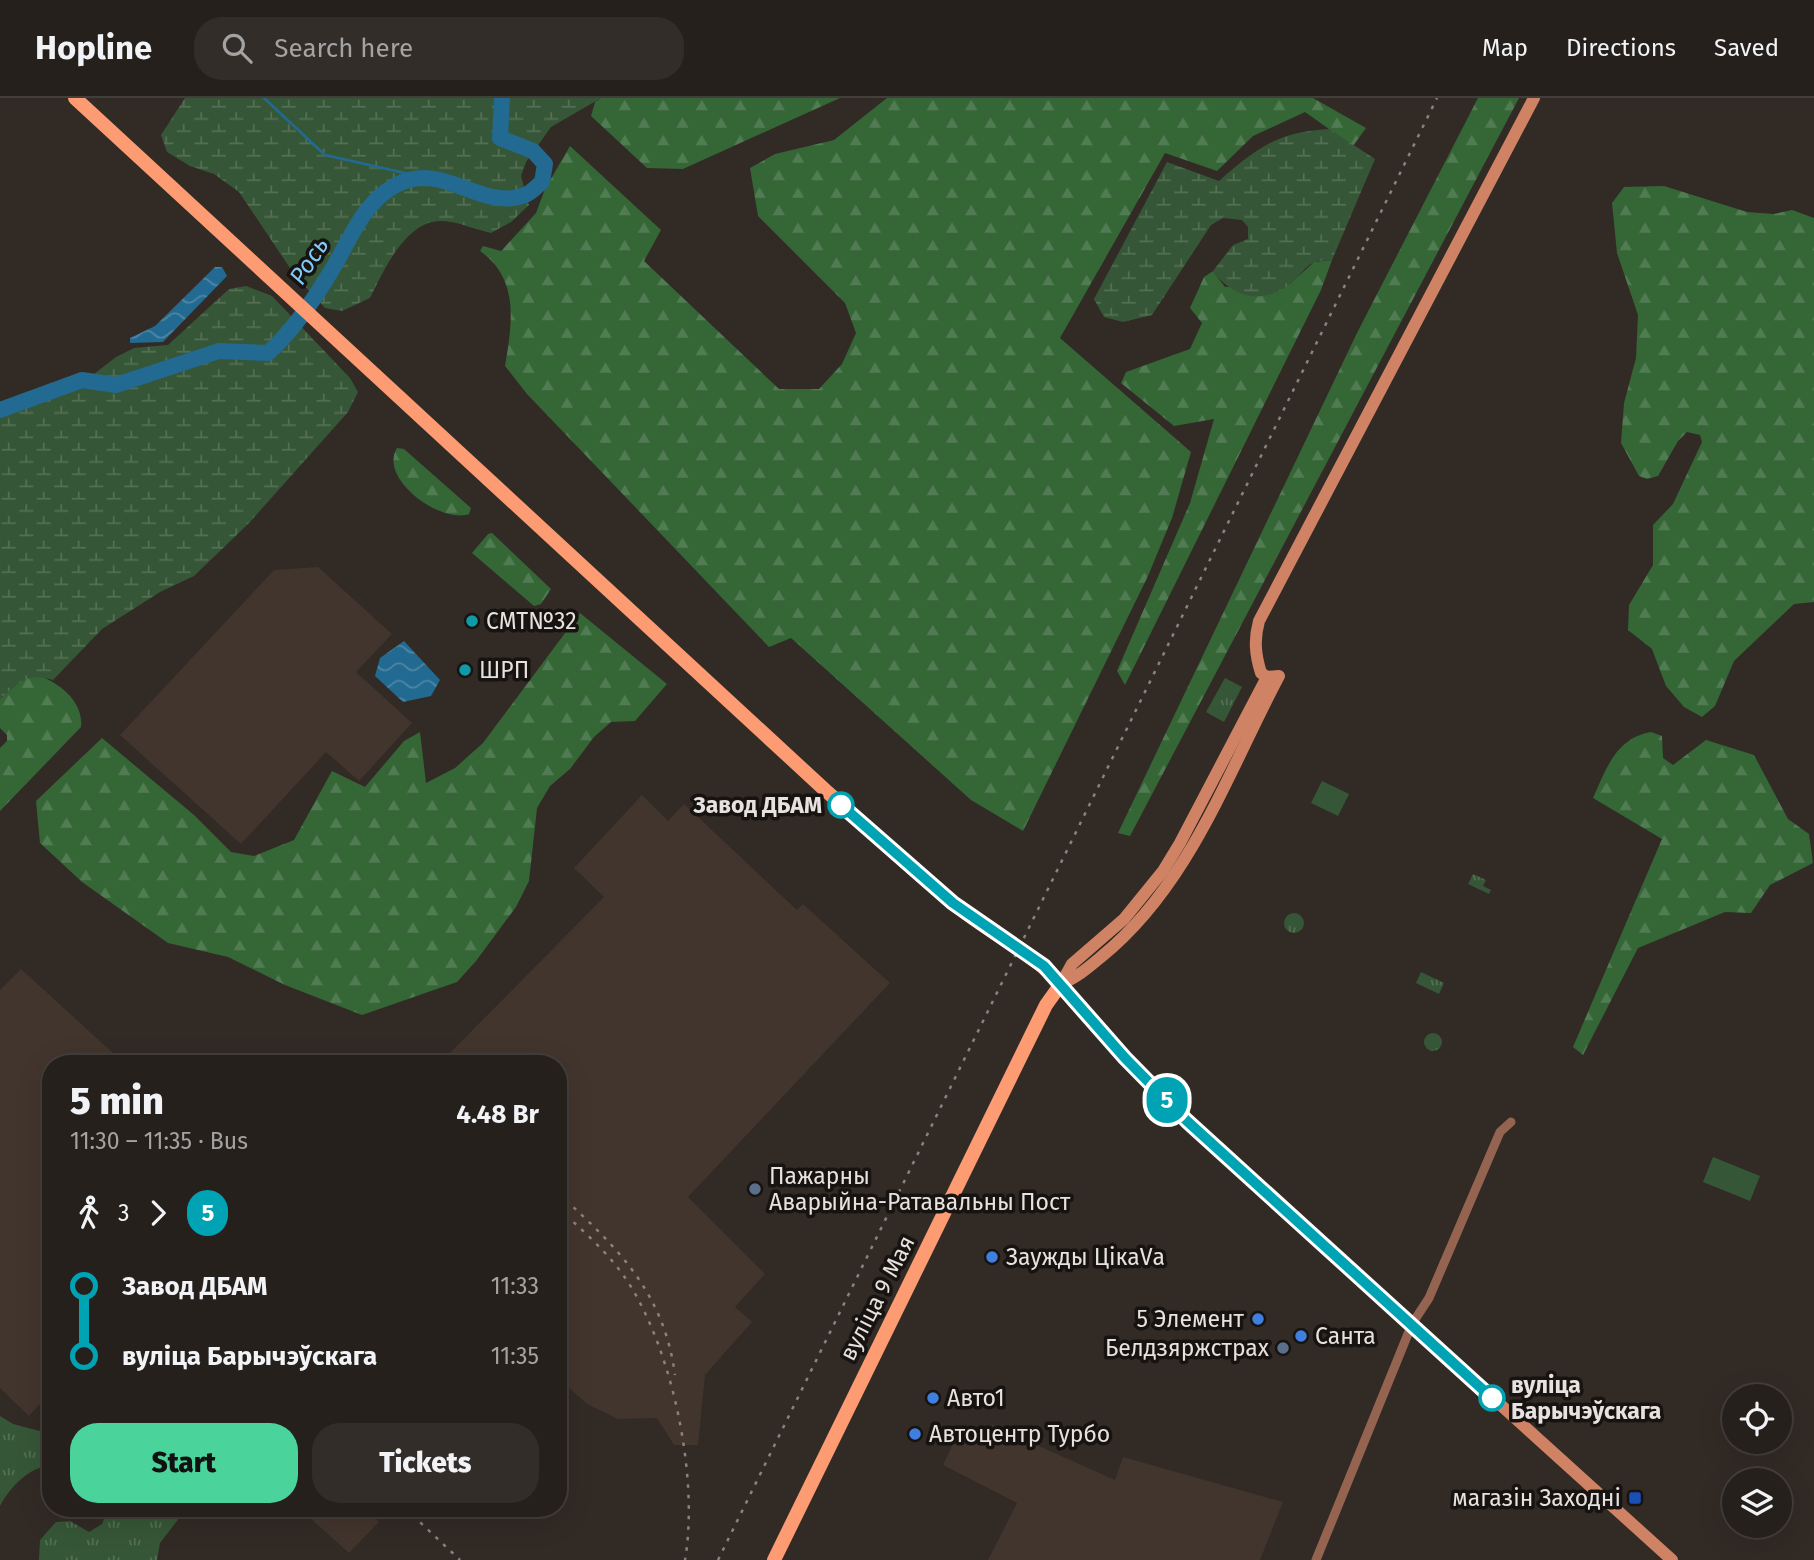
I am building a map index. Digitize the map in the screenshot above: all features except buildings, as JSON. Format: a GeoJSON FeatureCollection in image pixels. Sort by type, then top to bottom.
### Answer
{"type":"FeatureCollection","features":[{"type":"Feature","properties":{"kind":"main road"},"geometry":{"type":"LineString","coordinates":[[75,98],[911,867],[991,932],[1034,957],[1061,984]]}},
{"type":"Feature","properties":{"kind":"main road","name":"вуліца 9 Мая"},"geometry":{"type":"LineString","coordinates":[[774,1560],[1046,1005],[1061,984]]}},
{"type":"Feature","properties":{"kind":"street"},"geometry":{"type":"LineString","coordinates":[[1534,98],[1259,621],[1255,635],[1256,654],[1261,673],[1273,676],[1192,849],[1148,912],[1115,945],[1073,979],[1061,984],[1125,1058],[1187,1121],[1672,1560]]}},
{"type":"Feature","properties":{"kind":"street"},"geometry":{"type":"LineString","coordinates":[[1316,1560],[1412,1324],[1429,1298],[1500,1132],[1505,1124],[1511,1122]]}},
{"type":"Feature","properties":{"kind":"shaded area"},"geometry":{"type":"Polygon","coordinates":[[[318,567],[392,634],[356,672],[412,723],[359,781],[326,752],[241,844],[120,735],[274,570],[318,567]]]}},
{"type":"Feature","properties":{"kind":"shaded area"},"geometry":{"type":"Polygon","coordinates":[[[642,795],[668,821],[684,804],[797,910],[803,904],[890,983],[688,1197],[765,1274],[735,1307],[752,1322],[705,1375],[698,1445],[674,1445],[657,1418],[618,1419],[587,1404],[567,1386],[567,1055],[448,1055],[604,897],[574,868],[642,795]]]}},
{"type":"Feature","properties":{"kind":"shaded area"},"geometry":{"type":"Polygon","coordinates":[[[21,969],[115,1055],[42,1055],[42,1402],[29,1416],[0,1388],[0,990],[21,969]]]}},
{"type":"Feature","properties":{"kind":"shaded area"},"geometry":{"type":"Polygon","coordinates":[[[992,1425],[1115,1480],[1123,1457],[1283,1502],[1260,1560],[988,1560],[1017,1503],[943,1465],[957,1435],[983,1443],[992,1425]]]}},
{"type":"Feature","properties":{"kind":"shaded area"},"geometry":{"type":"Polygon","coordinates":[[[309,1517],[374,1517],[379,1522],[349,1553],[309,1517]]]}},
{"type":"Feature","properties":{"kind":"green space"},"geometry":{"type":"Polygon","coordinates":[[[185,98],[601,98],[551,127],[526,162],[521,176],[529,205],[511,222],[491,233],[454,222],[429,223],[407,238],[398,249],[370,298],[342,311],[325,308],[294,274],[239,192],[214,174],[190,166],[167,152],[161,135],[185,98]]]}},
{"type":"Feature","properties":{"kind":"green space"},"geometry":{"type":"Polygon","coordinates":[[[601,98],[840,98],[683,169],[647,168],[591,116],[595,102],[601,98]]]}},
{"type":"Feature","properties":{"kind":"green space"},"geometry":{"type":"Polygon","coordinates":[[[887,98],[1313,98],[1366,128],[1353,146],[1305,112],[1253,136],[1217,171],[1165,153],[1060,338],[1191,452],[1172,518],[1148,576],[1023,831],[971,800],[791,638],[769,647],[527,394],[505,366],[511,319],[507,289],[493,262],[480,251],[483,246],[501,251],[536,213],[545,189],[570,146],[661,230],[644,261],[779,389],[819,389],[842,364],[856,333],[845,303],[758,216],[750,168],[775,154],[834,140],[887,98]]]}},
{"type":"Feature","properties":{"kind":"green space"},"geometry":{"type":"Polygon","coordinates":[[[1478,98],[1519,98],[1130,836],[1118,833],[1357,333],[1478,98]]]}},
{"type":"Feature","properties":{"kind":"green space"},"geometry":{"type":"Polygon","coordinates":[[[1329,129],[1375,159],[1332,260],[1312,264],[1279,291],[1269,295],[1248,296],[1229,287],[1213,271],[1233,245],[1248,239],[1248,227],[1242,220],[1223,218],[1211,225],[1152,315],[1123,322],[1104,317],[1094,299],[1167,162],[1219,181],[1245,159],[1281,138],[1329,129]]]}},
{"type":"Feature","properties":{"kind":"green space"},"geometry":{"type":"Polygon","coordinates":[[[1664,186],[1747,212],[1774,214],[1792,210],[1814,218],[1814,602],[1794,604],[1734,661],[1715,706],[1702,717],[1684,707],[1666,686],[1652,649],[1628,630],[1629,605],[1653,565],[1653,525],[1673,504],[1702,442],[1700,435],[1687,432],[1678,441],[1658,476],[1647,479],[1639,476],[1621,443],[1624,403],[1636,358],[1638,315],[1617,253],[1612,203],[1624,187],[1664,186]]]}},
{"type":"Feature","properties":{"kind":"green space"},"geometry":{"type":"Polygon","coordinates":[[[1332,260],[1321,290],[1125,685],[1117,671],[1190,503],[1214,419],[1174,426],[1121,383],[1126,372],[1190,349],[1202,323],[1190,308],[1204,277],[1213,271],[1225,287],[1290,284],[1314,262],[1332,260]]]}},
{"type":"Feature","properties":{"kind":"green space"},"geometry":{"type":"Polygon","coordinates":[[[246,286],[272,296],[350,378],[358,392],[348,412],[249,523],[194,576],[160,592],[102,629],[53,680],[36,677],[24,680],[0,699],[0,418],[76,388],[116,357],[134,348],[168,345],[229,289],[246,286]]]}},
{"type":"Feature","properties":{"kind":"green space"},"geometry":{"type":"Polygon","coordinates":[[[397,448],[404,449],[471,508],[469,514],[443,512],[415,496],[396,473],[393,460],[397,448]]]}},
{"type":"Feature","properties":{"kind":"green space"},"geometry":{"type":"Polygon","coordinates":[[[492,533],[551,589],[541,604],[534,606],[472,553],[488,534],[492,533]]]}},
{"type":"Feature","properties":{"kind":"green space"},"geometry":{"type":"Polygon","coordinates":[[[580,613],[667,684],[635,721],[611,722],[594,737],[570,769],[550,786],[537,808],[529,881],[516,907],[457,982],[362,1015],[285,985],[228,957],[168,943],[82,882],[40,843],[36,801],[102,738],[194,815],[231,852],[254,856],[294,840],[332,771],[365,787],[404,741],[420,732],[426,783],[455,768],[483,743],[580,613]]]}},
{"type":"Feature","properties":{"kind":"green space"},"geometry":{"type":"Polygon","coordinates":[[[37,675],[54,683],[74,701],[81,718],[81,727],[0,811],[0,748],[7,741],[7,735],[0,728],[0,699],[26,676],[37,675]]]}},
{"type":"Feature","properties":{"kind":"green space"},"geometry":{"type":"Polygon","coordinates":[[[1225,678],[1242,687],[1224,722],[1206,712],[1225,678]]]}},
{"type":"Feature","properties":{"kind":"green space"},"geometry":{"type":"Polygon","coordinates":[[[1651,732],[1662,736],[1663,758],[1673,765],[1706,740],[1754,755],[1788,819],[1809,834],[1813,863],[1770,885],[1751,913],[1725,912],[1638,948],[1583,1055],[1573,1047],[1662,839],[1593,798],[1608,766],[1621,748],[1639,735],[1651,732]]]}},
{"type":"Feature","properties":{"kind":"green space"},"geometry":{"type":"Polygon","coordinates":[[[1322,781],[1349,794],[1338,816],[1311,803],[1322,781]]]}},
{"type":"Feature","properties":{"kind":"green space"},"geometry":{"type":"Polygon","coordinates":[[[1473,874],[1486,880],[1483,886],[1491,890],[1489,894],[1468,884],[1473,874]]]}},
{"type":"Feature","properties":{"kind":"green space"},"geometry":{"type":"Polygon","coordinates":[[[1294,913],[1301,916],[1304,923],[1301,930],[1294,933],[1287,930],[1284,923],[1287,916],[1294,913]]]}},
{"type":"Feature","properties":{"kind":"green space"},"geometry":{"type":"Polygon","coordinates":[[[1421,972],[1444,983],[1439,994],[1416,983],[1421,972]]]}},
{"type":"Feature","properties":{"kind":"green space"},"geometry":{"type":"Polygon","coordinates":[[[1433,1033],[1441,1038],[1442,1042],[1437,1050],[1433,1051],[1425,1046],[1424,1042],[1429,1034],[1433,1033]]]}},
{"type":"Feature","properties":{"kind":"green space"},"geometry":{"type":"Polygon","coordinates":[[[1713,1157],[1760,1176],[1750,1201],[1703,1182],[1713,1157]]]}},
{"type":"Feature","properties":{"kind":"green space"},"geometry":{"type":"Polygon","coordinates":[[[0,1416],[13,1424],[42,1432],[42,1467],[21,1479],[0,1506],[0,1416]]]}},
{"type":"Feature","properties":{"kind":"green space"},"geometry":{"type":"Polygon","coordinates":[[[105,1517],[180,1517],[160,1543],[157,1560],[39,1560],[40,1540],[56,1522],[70,1521],[89,1532],[102,1524],[105,1517]]]}},
{"type":"Feature","properties":{"kind":"water"},"geometry":{"type":"Polygon","coordinates":[[[215,267],[222,267],[227,276],[163,342],[130,343],[130,338],[155,326],[215,267]]]}},
{"type":"Feature","properties":{"kind":"water"},"geometry":{"type":"Polygon","coordinates":[[[404,641],[440,680],[431,696],[403,702],[375,676],[380,658],[404,641]]]}},
{"type":"Feature","properties":{"kind":"waterway"},"geometry":{"type":"LineString","coordinates":[[264,98],[325,155],[418,176]]}},
{"type":"Feature","properties":{"kind":"waterway","name":"Рось"},"geometry":{"type":"LineString","coordinates":[[0,410],[82,380],[116,385],[219,351],[268,353],[310,305],[365,213],[374,202],[396,185],[414,179],[430,178],[493,197],[509,198],[529,193],[542,182],[545,164],[533,151],[500,138],[502,98]]}},
{"type":"Feature","properties":{"kind":"railway"},"geometry":{"type":"LineString","coordinates":[[718,1560],[1437,98]]}},
{"type":"Feature","properties":{"kind":"railway"},"geometry":{"type":"LineString","coordinates":[[567,1202],[618,1252],[649,1295],[669,1346],[675,1375]]}},
{"type":"Feature","properties":{"kind":"railway"},"geometry":{"type":"LineString","coordinates":[[567,1217],[621,1271],[644,1311],[658,1343],[670,1379],[685,1454],[688,1492],[685,1560]]}},
{"type":"Feature","properties":{"kind":"railway"},"geometry":{"type":"LineString","coordinates":[[415,1517],[460,1560]]}},
{"type":"Feature","properties":{"kind":"bus line","name":"5"},"geometry":{"type":"LineString","coordinates":[[841,805],[939,892],[991,932],[1034,957],[1044,966],[1125,1058],[1187,1121],[1394,1305],[1492,1398]]}},
{"type":"Feature","properties":{"kind":"place","name":"СМТ№32"},"geometry":{"type":"Point","coordinates":[472,621]}},
{"type":"Feature","properties":{"kind":"place","name":"ШРП"},"geometry":{"type":"Point","coordinates":[465,670]}},
{"type":"Feature","properties":{"kind":"place","name":"Завод ДБАМ"},"geometry":{"type":"Point","coordinates":[841,805]}},
{"type":"Feature","properties":{"kind":"place","name":"Пажарны Аварыйна-Ратавальны Пост"},"geometry":{"type":"Point","coordinates":[755,1189]}},
{"type":"Feature","properties":{"kind":"place","name":"Заужды ЦікаVа"},"geometry":{"type":"Point","coordinates":[992,1257]}},
{"type":"Feature","properties":{"kind":"place","name":"5 Элемент"},"geometry":{"type":"Point","coordinates":[1258,1319]}},
{"type":"Feature","properties":{"kind":"place","name":"Санта"},"geometry":{"type":"Point","coordinates":[1301,1336]}},
{"type":"Feature","properties":{"kind":"place","name":"Белдзяржстрах"},"geometry":{"type":"Point","coordinates":[1283,1348]}},
{"type":"Feature","properties":{"kind":"place","name":"Авто1"},"geometry":{"type":"Point","coordinates":[933,1398]}},
{"type":"Feature","properties":{"kind":"place","name":"вуліца Барычэўскага"},"geometry":{"type":"Point","coordinates":[1492,1398]}},
{"type":"Feature","properties":{"kind":"place","name":"Автоцентр Турбо"},"geometry":{"type":"Point","coordinates":[915,1434]}},
{"type":"Feature","properties":{"kind":"place","name":"магазін Заходні"},"geometry":{"type":"Point","coordinates":[1635,1498]}}]}
